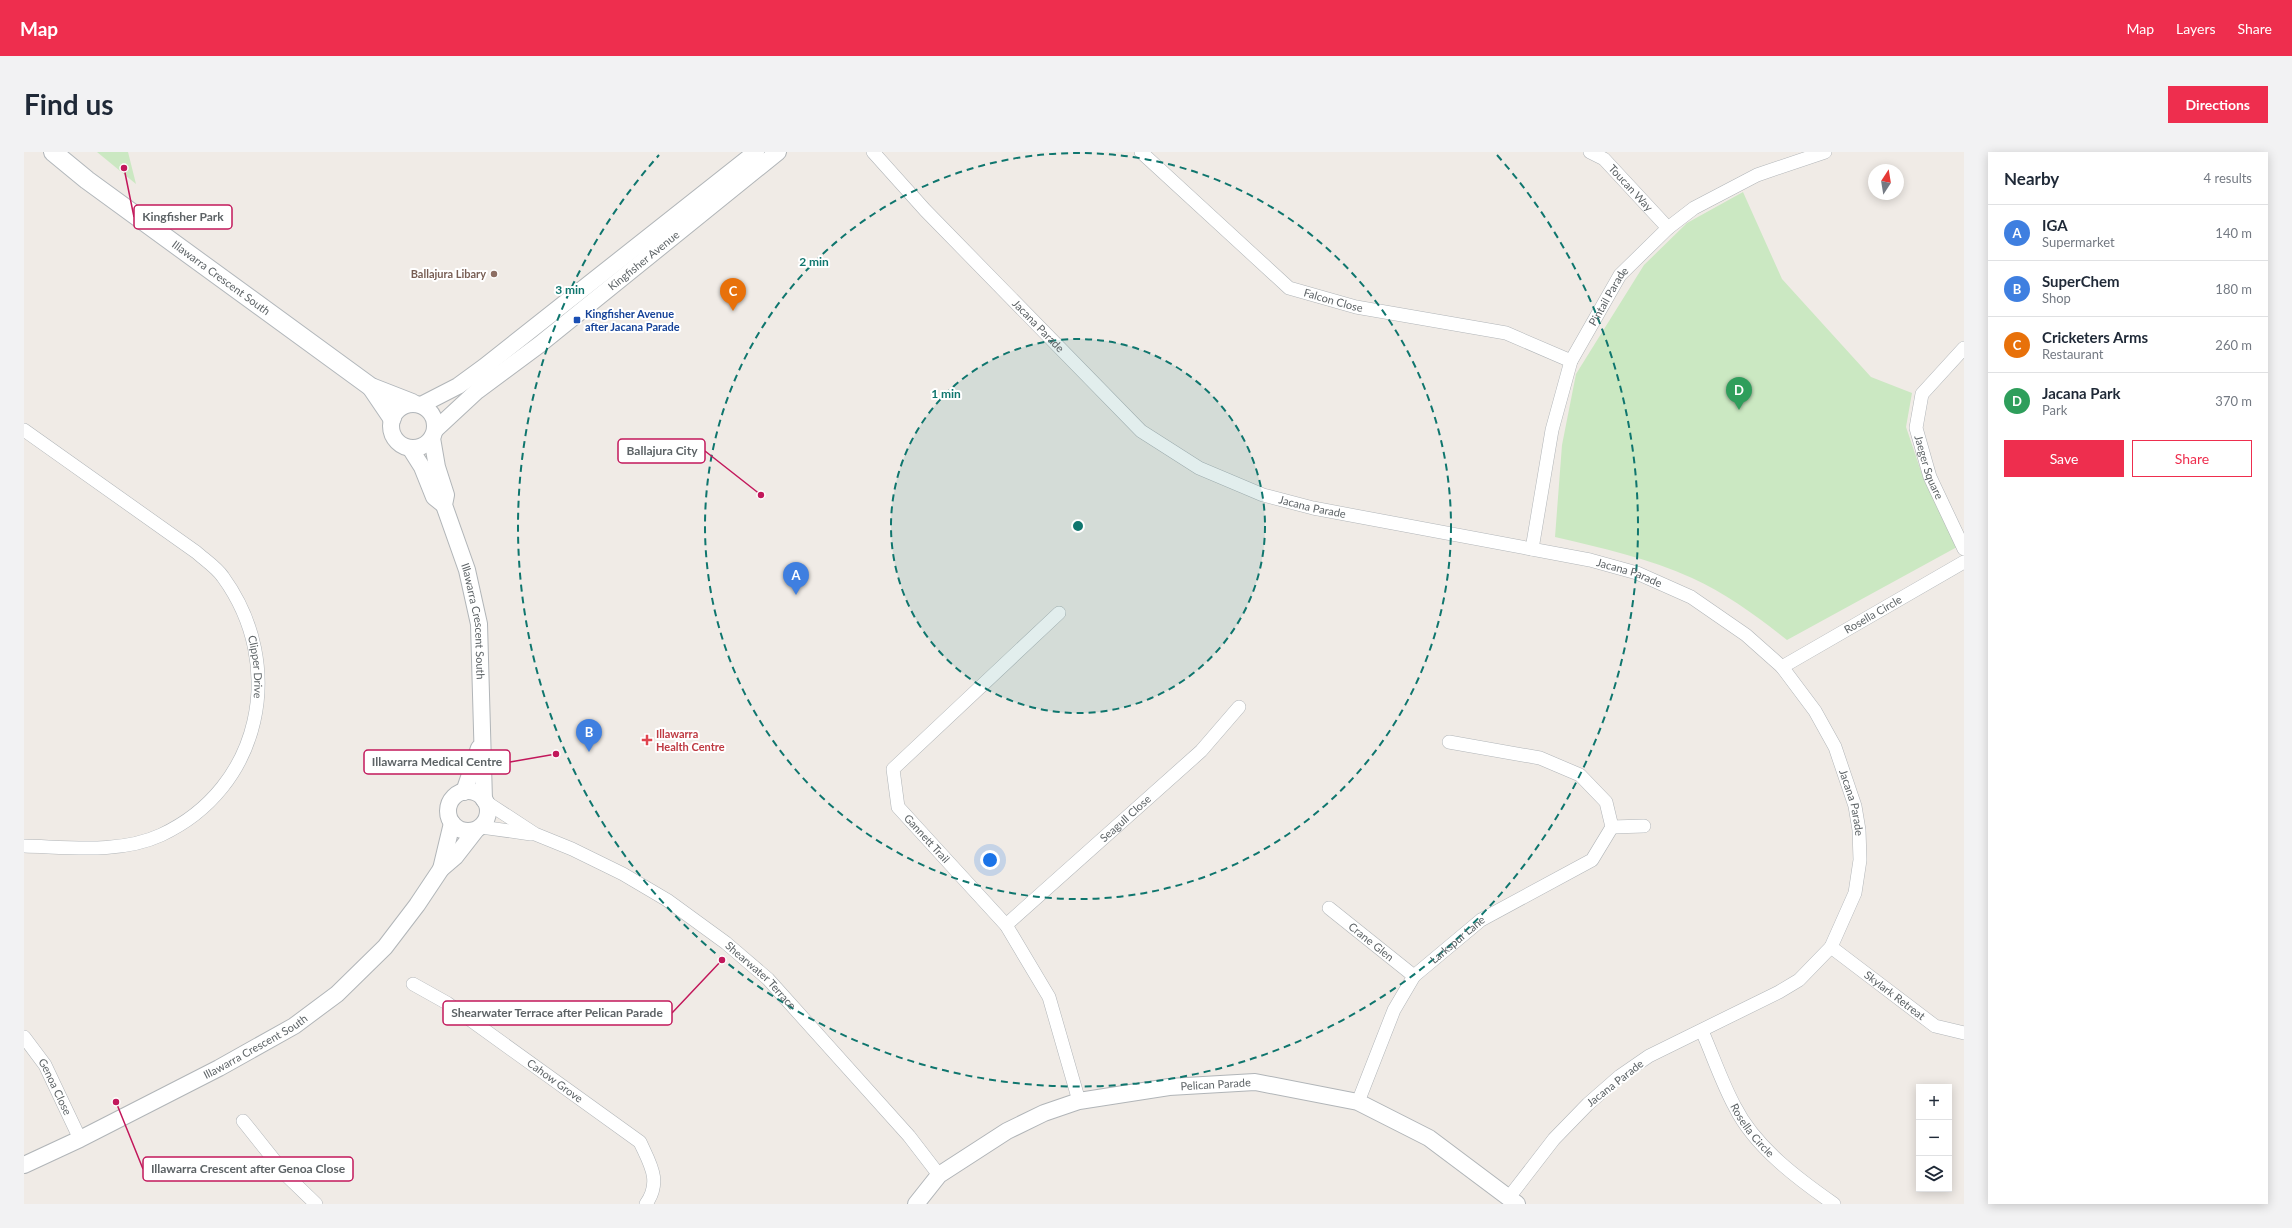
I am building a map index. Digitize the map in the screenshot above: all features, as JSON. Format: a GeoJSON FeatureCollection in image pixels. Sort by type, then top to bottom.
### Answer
{"type":"FeatureCollection","features":[{"type":"Feature","properties":{"kind":"main road","name":"Illawarra Crescent South"},"geometry":{"type":"LineString","coordinates":[[53,152],[87,180],[371,387],[416,404]]}},
{"type":"Feature","properties":{"kind":"main road","name":"Illawarra Crescent South"},"geometry":{"type":"LineString","coordinates":[[371,387],[392,418]]}},
{"type":"Feature","properties":{"kind":"street","name":"Kingfisher Avenue"},"geometry":{"type":"LineString","coordinates":[[416,404],[458,386],[484,367],[756,152]]}},
{"type":"Feature","properties":{"kind":"street","name":"Kingfisher Avenue"},"geometry":{"type":"LineString","coordinates":[[433,434],[477,391],[539,345],[778,152]]}},
{"type":"Feature","properties":{"kind":"street","name":"Jacana Parade"},"geometry":{"type":"LineString","coordinates":[[873,152],[925,210],[1142,431],[1199,468],[1263,495],[1313,508],[1590,560],[1637,573],[1691,597],[1746,635],[1782,668],[1815,711],[1835,747],[1855,806],[1859,830],[1859,876],[1855,893],[1831,947],[1799,980],[1702,1032],[1649,1056],[1620,1076],[1588,1104],[1554,1139],[1514,1200]]}},
{"type":"Feature","properties":{"kind":"street","name":"Falcon Close"},"geometry":{"type":"LineString","coordinates":[[1141,152],[1289,288],[1356,307],[1506,332],[1571,361]]}},
{"type":"Feature","properties":{"kind":"street","name":"Toucan Way"},"geometry":{"type":"LineString","coordinates":[[1590,152],[1604,159],[1668,228]]}},
{"type":"Feature","properties":{"kind":"street","name":"Pintail Parade"},"geometry":{"type":"LineString","coordinates":[[1532,549],[1552,430],[1571,361],[1620,275],[1668,228],[1694,208],[1757,175],[1825,152]]}},
{"type":"Feature","properties":{"kind":"street","name":"Jaeger Square"},"geometry":{"type":"LineString","coordinates":[[1964,348],[1922,394],[1916,428],[1930,476],[1964,549]]}},
{"type":"Feature","properties":{"kind":"street"},"geometry":{"type":"LineString","coordinates":[[416,404],[431,412],[434,418],[433,434],[422,446],[410,448],[398,443],[394,438],[390,425],[392,418],[396,411],[403,405],[416,404]]}},
{"type":"Feature","properties":{"kind":"street","name":"Clipper Drive"},"geometry":{"type":"LineString","coordinates":[[24,430],[185,544],[222,575],[238,599],[249,626],[257,653],[259,685],[254,722],[242,758],[224,786],[192,817],[161,835],[129,846],[24,846]]}},
{"type":"Feature","properties":{"kind":"street","name":"Illawarra Crescent South"},"geometry":{"type":"LineString","coordinates":[[433,434],[437,467],[446,495],[444,505],[467,570],[475,600],[481,643],[482,741],[485,801]]}},
{"type":"Feature","properties":{"kind":"street","name":"Illawarra Crescent South"},"geometry":{"type":"LineString","coordinates":[[410,448],[422,467],[434,497],[444,505]]}},
{"type":"Feature","properties":{"kind":"street","name":"Rosella Circle"},"geometry":{"type":"LineString","coordinates":[[1782,668],[1964,562]]}},
{"type":"Feature","properties":{"kind":"street","name":"Gannett Trail"},"geometry":{"type":"LineString","coordinates":[[1059,613],[893,768],[898,807],[1006,925],[1049,997],[1079,1101]]}},
{"type":"Feature","properties":{"kind":"street","name":"Seagull Close"},"geometry":{"type":"LineString","coordinates":[[1006,925],[1201,751],[1239,706]]}},
{"type":"Feature","properties":{"kind":"street","name":"Illawarra Crescent South"},"geometry":{"type":"LineString","coordinates":[[464,792],[482,741]]}},
{"type":"Feature","properties":{"kind":"street"},"geometry":{"type":"LineString","coordinates":[[1450,742],[1540,758],[1580,775],[1606,802],[1612,827],[1644,826]]}},
{"type":"Feature","properties":{"kind":"street"},"geometry":{"type":"LineString","coordinates":[[464,792],[475,793],[485,801],[488,811],[486,820],[478,829],[468,831],[459,829],[452,823],[449,807],[455,798],[464,792]]}},
{"type":"Feature","properties":{"kind":"street","name":"Shearwater Terrace"},"geometry":{"type":"LineString","coordinates":[[485,801],[535,834],[572,849],[623,874],[667,900],[726,942],[768,979],[909,1136],[939,1175]]}},
{"type":"Feature","properties":{"kind":"street","name":"Illawarra Crescent South"},"geometry":{"type":"LineString","coordinates":[[441,869],[452,823]]}},
{"type":"Feature","properties":{"kind":"street","name":"Larkspur Lane"},"geometry":{"type":"LineString","coordinates":[[1358,1102],[1394,1010],[1414,976],[1481,920],[1592,860],[1612,827]]}},
{"type":"Feature","properties":{"kind":"street","name":"Illawarra Crescent South"},"geometry":{"type":"LineString","coordinates":[[24,1165],[80,1139],[219,1068],[294,1026],[337,994],[385,947],[417,905],[441,869],[455,857],[478,829]]}},
{"type":"Feature","properties":{"kind":"street","name":"Shearwater Terrace"},"geometry":{"type":"LineString","coordinates":[[478,829],[535,834]]}},
{"type":"Feature","properties":{"kind":"street","name":"Crane Glen"},"geometry":{"type":"LineString","coordinates":[[1329,908],[1414,976]]}},
{"type":"Feature","properties":{"kind":"street","name":"Skylark Retreat"},"geometry":{"type":"LineString","coordinates":[[1831,947],[1935,1026],[1964,1033]]}},
{"type":"Feature","properties":{"kind":"street","name":"Cahow Grove"},"geometry":{"type":"LineString","coordinates":[[413,984],[447,1003],[640,1142],[655,1174],[653,1195],[646,1204]]}},
{"type":"Feature","properties":{"kind":"street","name":"Rosella Circle"},"geometry":{"type":"LineString","coordinates":[[1702,1032],[1735,1108],[1762,1145],[1781,1164],[1834,1204]]}},
{"type":"Feature","properties":{"kind":"street","name":"Genoa Close"},"geometry":{"type":"LineString","coordinates":[[24,1037],[45,1065],[80,1139]]}},
{"type":"Feature","properties":{"kind":"street","name":"Pelican Parade"},"geometry":{"type":"LineString","coordinates":[[916,1204],[939,1175],[1007,1131],[1044,1113],[1079,1101],[1169,1087],[1255,1082],[1358,1102],[1429,1138],[1514,1200]]}},
{"type":"Feature","properties":{"kind":"street"},"geometry":{"type":"LineString","coordinates":[[243,1121],[287,1176],[316,1204]]}},
{"type":"Feature","properties":{"kind":"green space"},"geometry":{"type":"Polygon","coordinates":[[[97,152],[128,152],[136,184],[97,152]]]}},
{"type":"Feature","properties":{"kind":"green space"},"geometry":{"type":"Polygon","coordinates":[[[1743,192],[1782,279],[1871,377],[1912,393],[1906,427],[1924,480],[1957,547],[1787,640],[1742,606],[1718,591],[1692,578],[1642,559],[1555,537],[1562,445],[1576,374],[1644,265],[1687,223],[1743,192]]]}},
{"type":"Feature","properties":{"kind":"place","name":"Kingfisher Park"},"geometry":{"type":"Point","coordinates":[124,168]}},
{"type":"Feature","properties":{"kind":"place","name":"Ballajura Libary"},"geometry":{"type":"Point","coordinates":[494,274]}},
{"type":"Feature","properties":{"kind":"place","name":"Cricketers Arms"},"geometry":{"type":"Point","coordinates":[733,311]}},
{"type":"Feature","properties":{"kind":"place","name":"Kingfisher Avenue after Jacana Parade"},"geometry":{"type":"Point","coordinates":[577,320]}},
{"type":"Feature","properties":{"kind":"place","name":"Jacana Park"},"geometry":{"type":"Point","coordinates":[1739,410]}},
{"type":"Feature","properties":{"kind":"place","name":"Ballajura City"},"geometry":{"type":"Point","coordinates":[761,495]}},
{"type":"Feature","properties":{"kind":"place","name":"IGA"},"geometry":{"type":"Point","coordinates":[796,595]}},
{"type":"Feature","properties":{"kind":"place","name":"Illawarra Health Centre"},"geometry":{"type":"Point","coordinates":[647,740]}},
{"type":"Feature","properties":{"kind":"place","name":"SuperChem"},"geometry":{"type":"Point","coordinates":[589,752]}},
{"type":"Feature","properties":{"kind":"place","name":"Illawarra Medical Centre"},"geometry":{"type":"Point","coordinates":[556,754]}},
{"type":"Feature","properties":{"kind":"place","name":"Shearwater Terrace after Pelican Parade"},"geometry":{"type":"Point","coordinates":[722,960]}},
{"type":"Feature","properties":{"kind":"place","name":"Illawarra Crescent after Genoa Close"},"geometry":{"type":"Point","coordinates":[116,1102]}}]}
